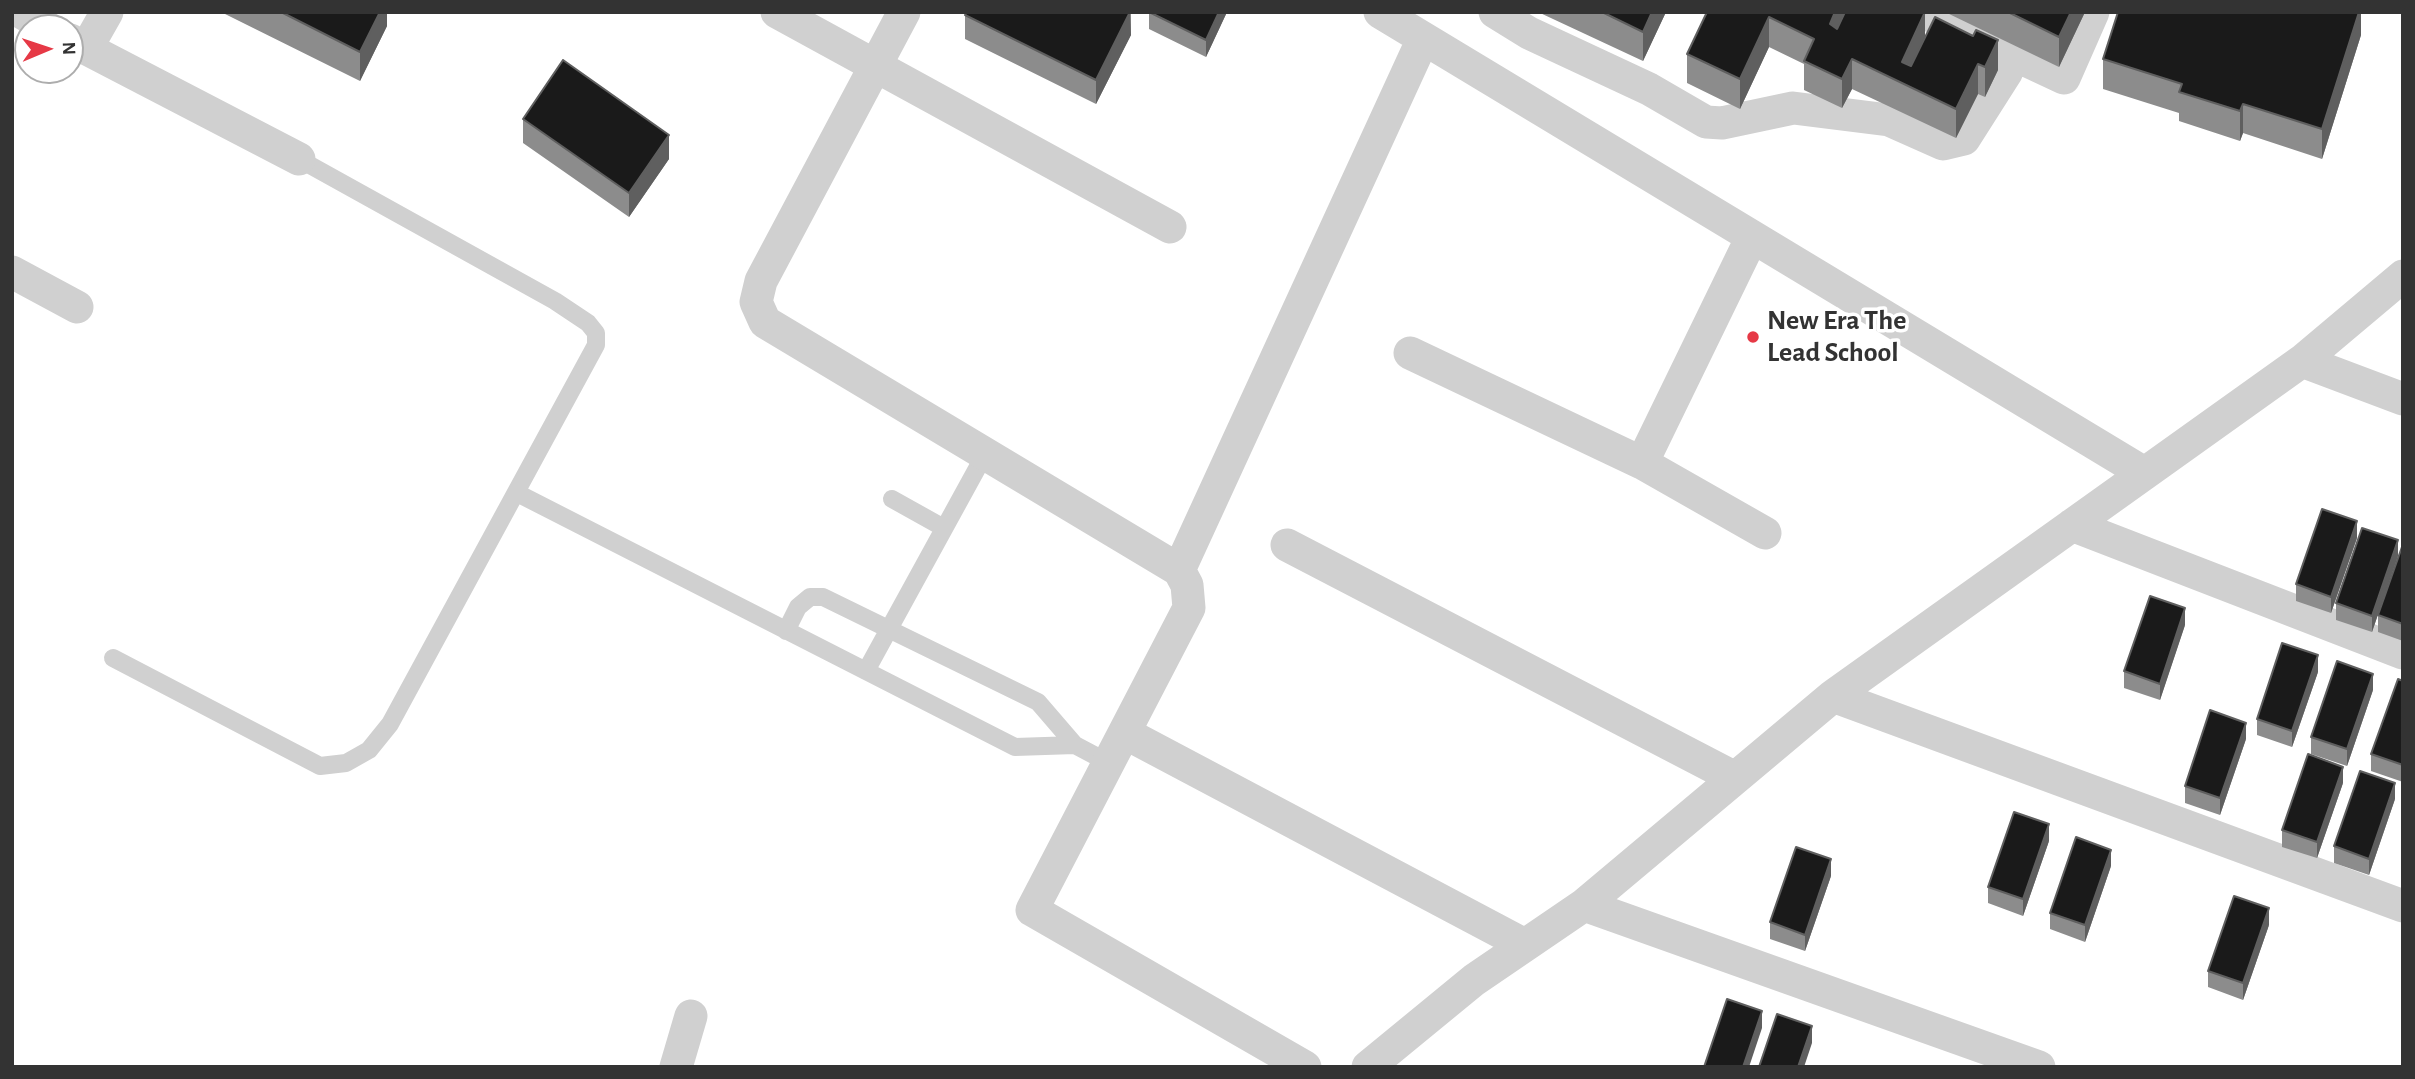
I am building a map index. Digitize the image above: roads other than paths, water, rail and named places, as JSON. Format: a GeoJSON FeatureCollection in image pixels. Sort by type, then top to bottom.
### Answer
{"type":"FeatureCollection","features":[{"type":"Feature","properties":{"kind":"street"},"geometry":{"type":"LineString","coordinates":[[84,38],[107,12]]}},
{"type":"Feature","properties":{"kind":"street"},"geometry":{"type":"LineString","coordinates":[[778,12],[1170,227]]}},
{"type":"Feature","properties":{"kind":"street"},"geometry":{"type":"LineString","coordinates":[[904,12],[761,281],[756,302],[765,322],[1179,570],[1187,585],[1189,608],[1032,910],[1305,1067]]}},
{"type":"Feature","properties":{"kind":"street"},"geometry":{"type":"LineString","coordinates":[[1380,12],[2144,473]]}},
{"type":"Feature","properties":{"kind":"street"},"geometry":{"type":"LineString","coordinates":[[1495,12],[1528,33],[1649,89],[1706,122],[1722,123],[1793,108],[1889,120],[1943,144],[1964,139],[2006,73],[2014,54]]}},
{"type":"Feature","properties":{"kind":"street"},"geometry":{"type":"LineString","coordinates":[[1923,12],[2064,78],[2093,12]]}},
{"type":"Feature","properties":{"kind":"street"},"geometry":{"type":"LineString","coordinates":[[1179,570],[1423,39]]}},
{"type":"Feature","properties":{"kind":"street"},"geometry":{"type":"LineString","coordinates":[[84,48],[299,159]]}},
{"type":"Feature","properties":{"kind":"street"},"geometry":{"type":"LineString","coordinates":[[1642,463],[1752,237]]}},
{"type":"Feature","properties":{"kind":"street"},"geometry":{"type":"LineString","coordinates":[[12,272],[77,307]]}},
{"type":"Feature","properties":{"kind":"street"},"geometry":{"type":"LineString","coordinates":[[1368,1067],[1474,980],[1584,905],[1833,696],[2302,361],[2403,276]]}},
{"type":"Feature","properties":{"kind":"street"},"geometry":{"type":"LineString","coordinates":[[1410,353],[1642,463],[1765,533]]}},
{"type":"Feature","properties":{"kind":"street"},"geometry":{"type":"LineString","coordinates":[[2302,361],[2403,398]]}},
{"type":"Feature","properties":{"kind":"street"},"geometry":{"type":"LineString","coordinates":[[2071,525],[2403,653]]}},
{"type":"Feature","properties":{"kind":"street"},"geometry":{"type":"LineString","coordinates":[[1287,545],[1735,778]]}},
{"type":"Feature","properties":{"kind":"street"},"geometry":{"type":"LineString","coordinates":[[1833,696],[2403,906]]}},
{"type":"Feature","properties":{"kind":"street"},"geometry":{"type":"LineString","coordinates":[[1125,733],[1525,945]]}},
{"type":"Feature","properties":{"kind":"street"},"geometry":{"type":"LineString","coordinates":[[1584,905],[2039,1067]]}},
{"type":"Feature","properties":{"kind":"street"},"geometry":{"type":"LineString","coordinates":[[676,1067],[691,1016]]}},
{"type":"Feature","properties":{"kind":"lane"},"geometry":{"type":"LineString","coordinates":[[113,658],[320,766],[346,763],[369,750],[390,724],[596,345],[596,333],[588,323],[555,301],[299,159]]}},
{"type":"Feature","properties":{"kind":"lane"},"geometry":{"type":"LineString","coordinates":[[866,670],[985,454]]}},
{"type":"Feature","properties":{"kind":"lane"},"geometry":{"type":"LineString","coordinates":[[517,493],[1015,747],[1075,745]]}},
{"type":"Feature","properties":{"kind":"lane"},"geometry":{"type":"LineString","coordinates":[[892,499],[944,528]]}},
{"type":"Feature","properties":{"kind":"lane"},"geometry":{"type":"LineString","coordinates":[[786,631],[798,607],[810,597],[823,597],[1038,702],[1075,745],[1109,763]]}},
{"type":"Feature","properties":{"kind":"place","name":"New Era The Lead School"},"geometry":{"type":"Point","coordinates":[1753,337]}}]}
